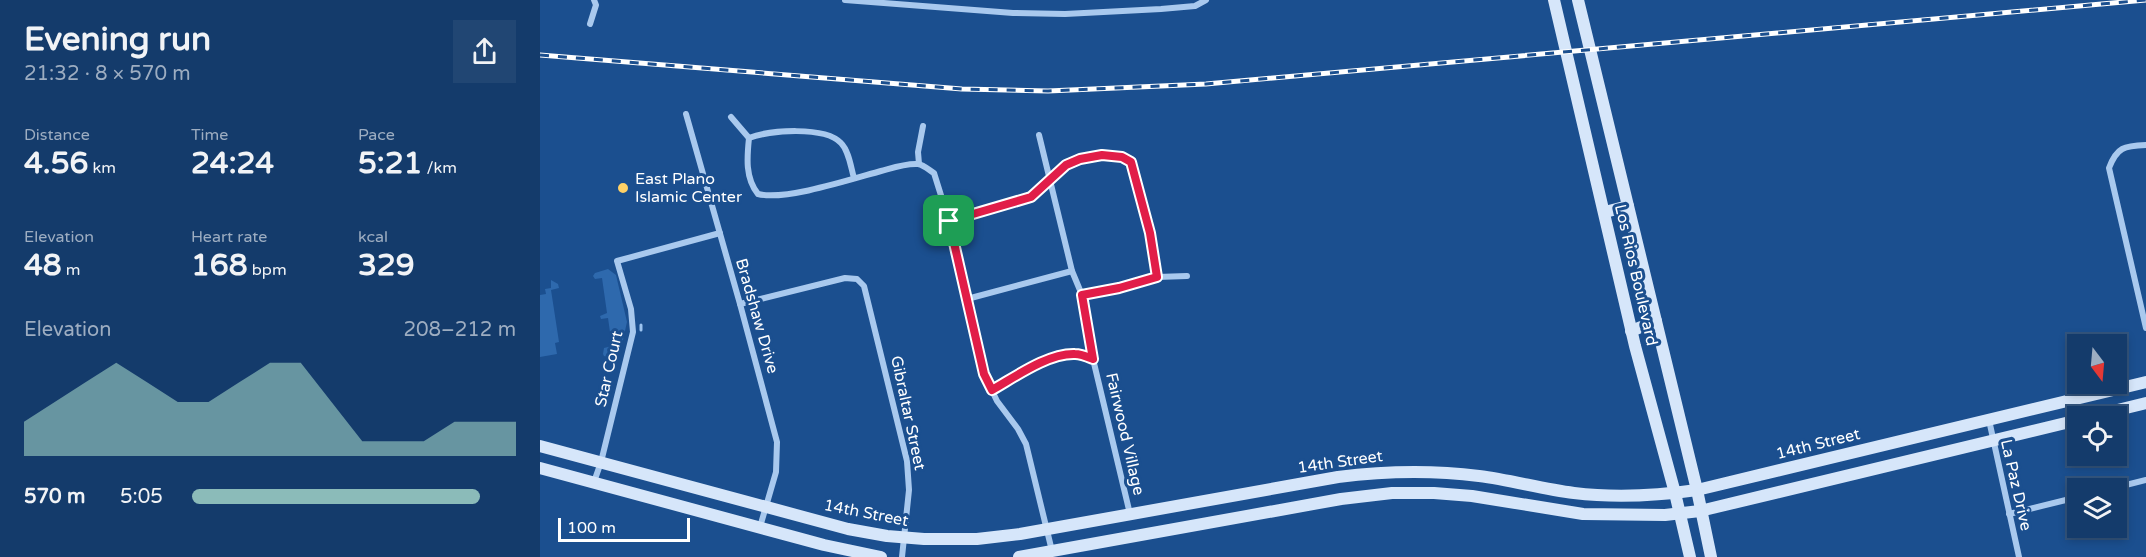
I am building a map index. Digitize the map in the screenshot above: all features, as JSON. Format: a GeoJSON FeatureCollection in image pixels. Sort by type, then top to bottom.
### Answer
{"type":"FeatureCollection","features":[{"type":"Feature","properties":{"kind":"main road","name":"Los Rios Boulevard"},"geometry":{"type":"LineString","coordinates":[[1554,0],[1632,330],[1690,557]]}},
{"type":"Feature","properties":{"kind":"main road","name":"Los Rios Boulevard"},"geometry":{"type":"LineString","coordinates":[[1578,0],[1697,490],[1711,557]]}},
{"type":"Feature","properties":{"kind":"main road"},"geometry":{"type":"LineString","coordinates":[[1605,212],[1628,206]]}},
{"type":"Feature","properties":{"kind":"main road"},"geometry":{"type":"LineString","coordinates":[[1632,330],[1656,321]]}},
{"type":"Feature","properties":{"kind":"main road","name":"14th Street"},"geometry":{"type":"LineString","coordinates":[[540,446],[848,529],[903,538],[977,539],[1047,530],[1338,477],[1404,471],[1497,479],[1592,495],[1636,496],[1675,493],[1697,490],[2146,382]]}},
{"type":"Feature","properties":{"kind":"main road"},"geometry":{"type":"LineString","coordinates":[[2127,408],[2146,403]]}},
{"type":"Feature","properties":{"kind":"main road"},"geometry":{"type":"LineString","coordinates":[[1019,557],[1341,499],[1392,494],[1425,493],[1494,500],[1583,514],[1680,514],[2067,423]]}},
{"type":"Feature","properties":{"kind":"main road"},"geometry":{"type":"LineString","coordinates":[[1857,451],[1862,472]]}},
{"type":"Feature","properties":{"kind":"main road"},"geometry":{"type":"LineString","coordinates":[[540,468],[839,549],[881,557]]}},
{"type":"Feature","properties":{"kind":"main road"},"geometry":{"type":"LineString","coordinates":[[1338,477],[1341,499]]}},
{"type":"Feature","properties":{"kind":"main road"},"geometry":{"type":"LineString","coordinates":[[1494,500],[1497,479]]}},
{"type":"Feature","properties":{"kind":"main road"},"geometry":{"type":"LineString","coordinates":[[1231,496],[1234,518]]}},
{"type":"Feature","properties":{"kind":"street"},"geometry":{"type":"LineString","coordinates":[[590,24],[596,5],[594,0]]}},
{"type":"Feature","properties":{"kind":"street"},"geometry":{"type":"LineString","coordinates":[[845,0],[933,3],[1013,13],[1065,14],[1195,6],[1206,0]]}},
{"type":"Feature","properties":{"kind":"street","name":"Bradshaw Drive"},"geometry":{"type":"LineString","coordinates":[[686,114],[741,304],[777,442],[776,472],[760,528]]}},
{"type":"Feature","properties":{"kind":"street"},"geometry":{"type":"LineString","coordinates":[[731,117],[749,138],[747,156],[749,177],[758,194],[780,196],[906,165],[919,164],[934,173],[949,221],[984,374],[997,401],[1026,444],[1052,552]]}},
{"type":"Feature","properties":{"kind":"street"},"geometry":{"type":"LineString","coordinates":[[919,164],[918,152],[923,126]]}},
{"type":"Feature","properties":{"kind":"street"},"geometry":{"type":"LineString","coordinates":[[749,138],[761,133],[797,130],[829,136],[841,142],[847,153],[854,178]]}},
{"type":"Feature","properties":{"kind":"street","name":"Fairwood Village"},"geometry":{"type":"LineString","coordinates":[[1039,135],[1072,272],[1082,295],[1093,359],[1130,515]]}},
{"type":"Feature","properties":{"kind":"street"},"geometry":{"type":"LineString","coordinates":[[2146,145],[2123,148],[2114,155],[2109,168],[2146,328]]}},
{"type":"Feature","properties":{"kind":"street"},"geometry":{"type":"LineString","coordinates":[[949,221],[1031,197],[1060,168],[1080,159],[1112,155],[1131,162],[1150,233],[1157,277]]}},
{"type":"Feature","properties":{"kind":"street","name":"Star Court"},"geometry":{"type":"LineString","coordinates":[[593,483],[601,462],[633,332],[631,309],[617,261],[720,233]]}},
{"type":"Feature","properties":{"kind":"street"},"geometry":{"type":"LineString","coordinates":[[967,298],[1072,272]]}},
{"type":"Feature","properties":{"kind":"street"},"geometry":{"type":"LineString","coordinates":[[1082,295],[1119,288],[1157,277],[1187,276]]}},
{"type":"Feature","properties":{"kind":"street","name":"Gibraltar Street"},"geometry":{"type":"LineString","coordinates":[[741,304],[845,278],[857,279],[864,286],[907,461],[909,490],[902,557]]}},
{"type":"Feature","properties":{"kind":"street","name":"Fairwood Village"},"geometry":{"type":"LineString","coordinates":[[992,390],[1039,363],[1075,354],[1093,359]]}},
{"type":"Feature","properties":{"kind":"street","name":"La Paz Drive"},"geometry":{"type":"LineString","coordinates":[[1988,419],[2019,557]]}},
{"type":"Feature","properties":{"kind":"street"},"geometry":{"type":"LineString","coordinates":[[2127,485],[2146,480]]}},
{"type":"Feature","properties":{"kind":"street"},"geometry":{"type":"LineString","coordinates":[[2009,514],[2067,500]]}},
{"type":"Feature","properties":{"kind":"shaded area"},"geometry":{"type":"Polygon","coordinates":[[[608,269],[616,275],[627,322],[620,353],[614,359],[603,354],[604,348],[612,346],[608,318],[601,319],[600,316],[607,313],[602,278],[595,279],[593,276],[595,273],[608,269]]]}},
{"type":"Feature","properties":{"kind":"shaded area"},"geometry":{"type":"Polygon","coordinates":[[[551,280],[558,284],[559,288],[551,290],[559,342],[555,343],[557,354],[540,357],[540,295],[546,294],[545,289],[551,288],[551,280]]]}},
{"type":"Feature","properties":{"kind":"waterway"},"geometry":{"type":"LineString","coordinates":[[641,325],[641,330]]}},
{"type":"Feature","properties":{"kind":"railway"},"geometry":{"type":"LineString","coordinates":[[540,55],[962,89],[1048,91],[1206,84],[2146,0]]}},
{"type":"Feature","properties":{"kind":"place","name":"East Plano Islamic Center"},"geometry":{"type":"Point","coordinates":[623,188]}},
{"type":"Feature","properties":{"kind":"route"},"geometry":{"type":"LineString","coordinates":[[1102,155],[1122,157],[1131,162],[1138,186],[1150,233],[1157,277],[1099,293],[1082,295],[1093,359],[1075,354],[1039,363],[992,390],[984,374],[949,221],[1031,197],[1060,168],[1074,161],[1102,155]]}}]}
